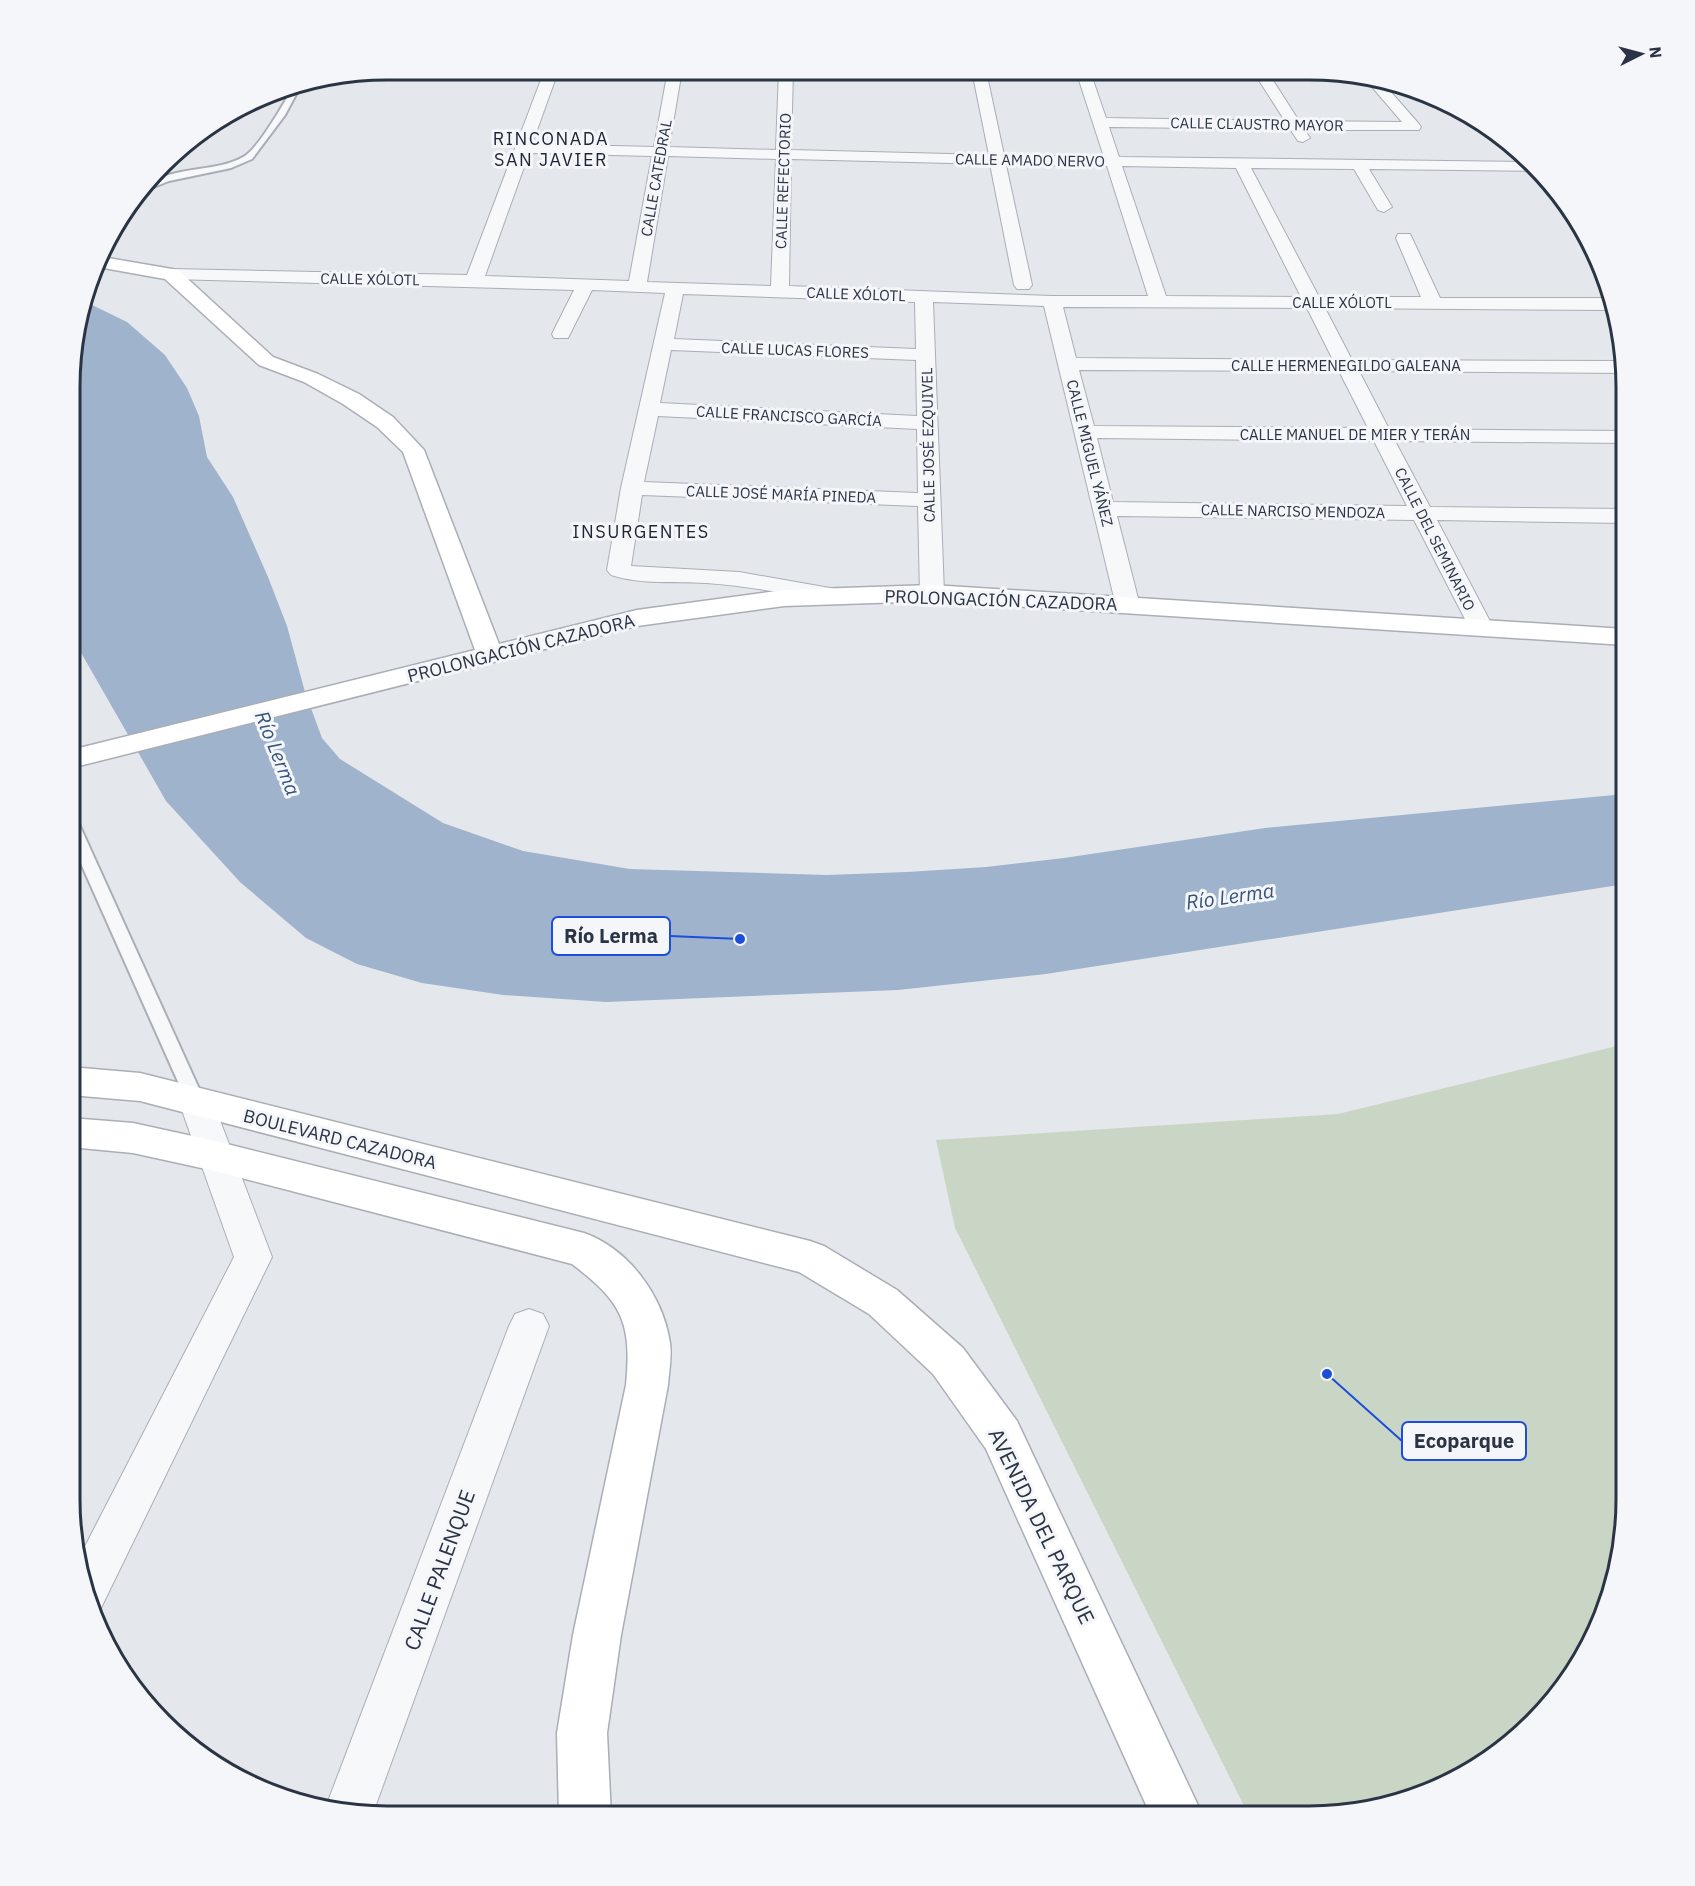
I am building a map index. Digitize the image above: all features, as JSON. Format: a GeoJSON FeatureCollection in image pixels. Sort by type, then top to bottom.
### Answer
{"type":"FeatureCollection","features":[{"type":"Feature","properties":{"kind":"street"},"geometry":{"type":"LineString","coordinates":[[474,281],[548,80]]}},
{"type":"Feature","properties":{"kind":"street","name":"CALLE CATEDRAL"},"geometry":{"type":"LineString","coordinates":[[637,286],[673,80]]}},
{"type":"Feature","properties":{"kind":"street","name":"CALLE REFECTORIO"},"geometry":{"type":"LineString","coordinates":[[780,291],[786,80]]}},
{"type":"Feature","properties":{"kind":"street"},"geometry":{"type":"LineString","coordinates":[[981,80],[1023,285]]}},
{"type":"Feature","properties":{"kind":"street"},"geometry":{"type":"LineString","coordinates":[[1086,80],[1159,301]]}},
{"type":"Feature","properties":{"kind":"street"},"geometry":{"type":"LineString","coordinates":[[1266,80],[1320,164]]}},
{"type":"Feature","properties":{"kind":"street","name":"CALLE CLAUSTRO MAYOR"},"geometry":{"type":"LineString","coordinates":[[1100,122],[1414,127],[1380,88]]}},
{"type":"Feature","properties":{"kind":"street","name":"CALLE AMADO NERVO"},"geometry":{"type":"LineString","coordinates":[[523,148],[998,159],[1524,167]]}},
{"type":"Feature","properties":{"kind":"street","name":"CALLE DEL SEMINARIO"},"geometry":{"type":"LineString","coordinates":[[1241,163],[1481,627]]}},
{"type":"Feature","properties":{"kind":"street"},"geometry":{"type":"LineString","coordinates":[[1359,165],[1384,207]]}},
{"type":"Feature","properties":{"kind":"street"},"geometry":{"type":"LineString","coordinates":[[1404,238],[1433,303]]}},
{"type":"Feature","properties":{"kind":"street","name":"CALLE XÓLOTL"},"geometry":{"type":"LineString","coordinates":[[106,263],[171,274],[474,281],[1052,301],[1604,304]]}},
{"type":"Feature","properties":{"kind":"street"},"geometry":{"type":"LineString","coordinates":[[171,274],[266,361],[311,378],[351,399],[385,422],[413,450],[489,653]]}},
{"type":"Feature","properties":{"kind":"street"},"geometry":{"type":"LineString","coordinates":[[561,334],[586,285]]}},
{"type":"Feature","properties":{"kind":"street"},"geometry":{"type":"LineString","coordinates":[[675,288],[632,488],[619,570],[629,574],[689,575],[755,580],[838,596]]}},
{"type":"Feature","properties":{"kind":"street","name":"CALLE JOSÉ EZQUIVEL"},"geometry":{"type":"LineString","coordinates":[[924,296],[932,593]]}},
{"type":"Feature","properties":{"kind":"street","name":"CALLE MIGUEL YÁÑEZ"},"geometry":{"type":"LineString","coordinates":[[1052,301],[1128,606]]}},
{"type":"Feature","properties":{"kind":"street","name":"CALLE LUCAS FLORES"},"geometry":{"type":"LineString","coordinates":[[663,344],[926,355]]}},
{"type":"Feature","properties":{"kind":"street","name":"CALLE HERMENEGILDO GALEANA"},"geometry":{"type":"LineString","coordinates":[[1068,364],[1615,367]]}},
{"type":"Feature","properties":{"kind":"street","name":"CALLE FRANCISCO GARCÍA"},"geometry":{"type":"LineString","coordinates":[[649,409],[928,423]]}},
{"type":"Feature","properties":{"kind":"street","name":"CALLE MANUEL DE MIER Y TERÁN"},"geometry":{"type":"LineString","coordinates":[[1085,432],[1616,436]]}},
{"type":"Feature","properties":{"kind":"street","name":"CALLE JOSÉ MARÍA PINEDA"},"geometry":{"type":"LineString","coordinates":[[632,488],[930,500]]}},
{"type":"Feature","properties":{"kind":"street","name":"CALLE NARCISO MENDOZA"},"geometry":{"type":"LineString","coordinates":[[1104,509],[1616,516]]}},
{"type":"Feature","properties":{"kind":"street","name":"PROLONGACIÓN CAZADORA"},"geometry":{"type":"LineString","coordinates":[[80,757],[440,668],[489,653],[637,618],[784,598],[932,593],[1616,636]]}},
{"type":"Feature","properties":{"kind":"street","name":"BOULEVARD CAZADORA"},"geometry":{"type":"LineString","coordinates":[[80,1082],[140,1087],[608,1207]]}},
{"type":"Feature","properties":{"kind":"street"},"geometry":{"type":"LineString","coordinates":[[91,1581],[253,1257],[196,1102]]}},
{"type":"Feature","properties":{"kind":"street"},"geometry":{"type":"LineString","coordinates":[[80,1133],[133,1138],[215,1156],[584,1250],[616,1274],[638,1305],[649,1343],[647,1385],[597,1635],[582,1734],[585,1806]]}},
{"type":"Feature","properties":{"kind":"street","name":"AVENIDA DEL PARQUE"},"geometry":{"type":"LineString","coordinates":[[608,1207],[810,1258],[883,1302],[948,1361],[1002,1435],[1172,1806]]}},
{"type":"Feature","properties":{"kind":"street","name":"CALLE PALENQUE"},"geometry":{"type":"LineString","coordinates":[[351,1804],[529,1326]]}},
{"type":"Feature","properties":{"kind":"lane"},"geometry":{"type":"LineString","coordinates":[[156,184],[166,179],[228,166],[249,157],[281,115],[293,94]]}},
{"type":"Feature","properties":{"kind":"lane"},"geometry":{"type":"LineString","coordinates":[[80,844],[196,1102]]}},
{"type":"Feature","properties":{"kind":"green space"},"geometry":{"type":"Polygon","coordinates":[[[1616,1046],[1616,1499],[1613,1539],[1605,1579],[1592,1617],[1564,1670],[1526,1717],[1479,1755],[1426,1783],[1368,1801],[1328,1806],[1244,1806],[955,1228],[936,1140],[1338,1114],[1616,1046]]]}},
{"type":"Feature","properties":{"kind":"water"},"geometry":{"type":"Polygon","coordinates":[[[91,304],[127,322],[165,355],[187,388],[199,416],[207,457],[233,497],[287,626],[305,692],[322,738],[340,759],[443,823],[523,851],[630,869],[827,875],[986,867],[1064,858],[1265,828],[1616,795],[1616,885],[1046,974],[898,990],[606,1002],[503,995],[422,983],[357,964],[306,938],[240,882],[166,801],[80,651],[80,367],[85,327],[91,304]]]}},
{"type":"Feature","properties":{"kind":"place","name":"Río Lerma"},"geometry":{"type":"Point","coordinates":[740,939]}},
{"type":"Feature","properties":{"kind":"place","name":"Ecoparque"},"geometry":{"type":"Point","coordinates":[1327,1374]}},
{"type":"Feature","properties":{"kind":"district","name":"RINCONADA SAN JAVIER"},"geometry":{"type":"Point","coordinates":[551,148]}},
{"type":"Feature","properties":{"kind":"district","name":"INSURGENTES"},"geometry":{"type":"Point","coordinates":[641,531]}}]}
